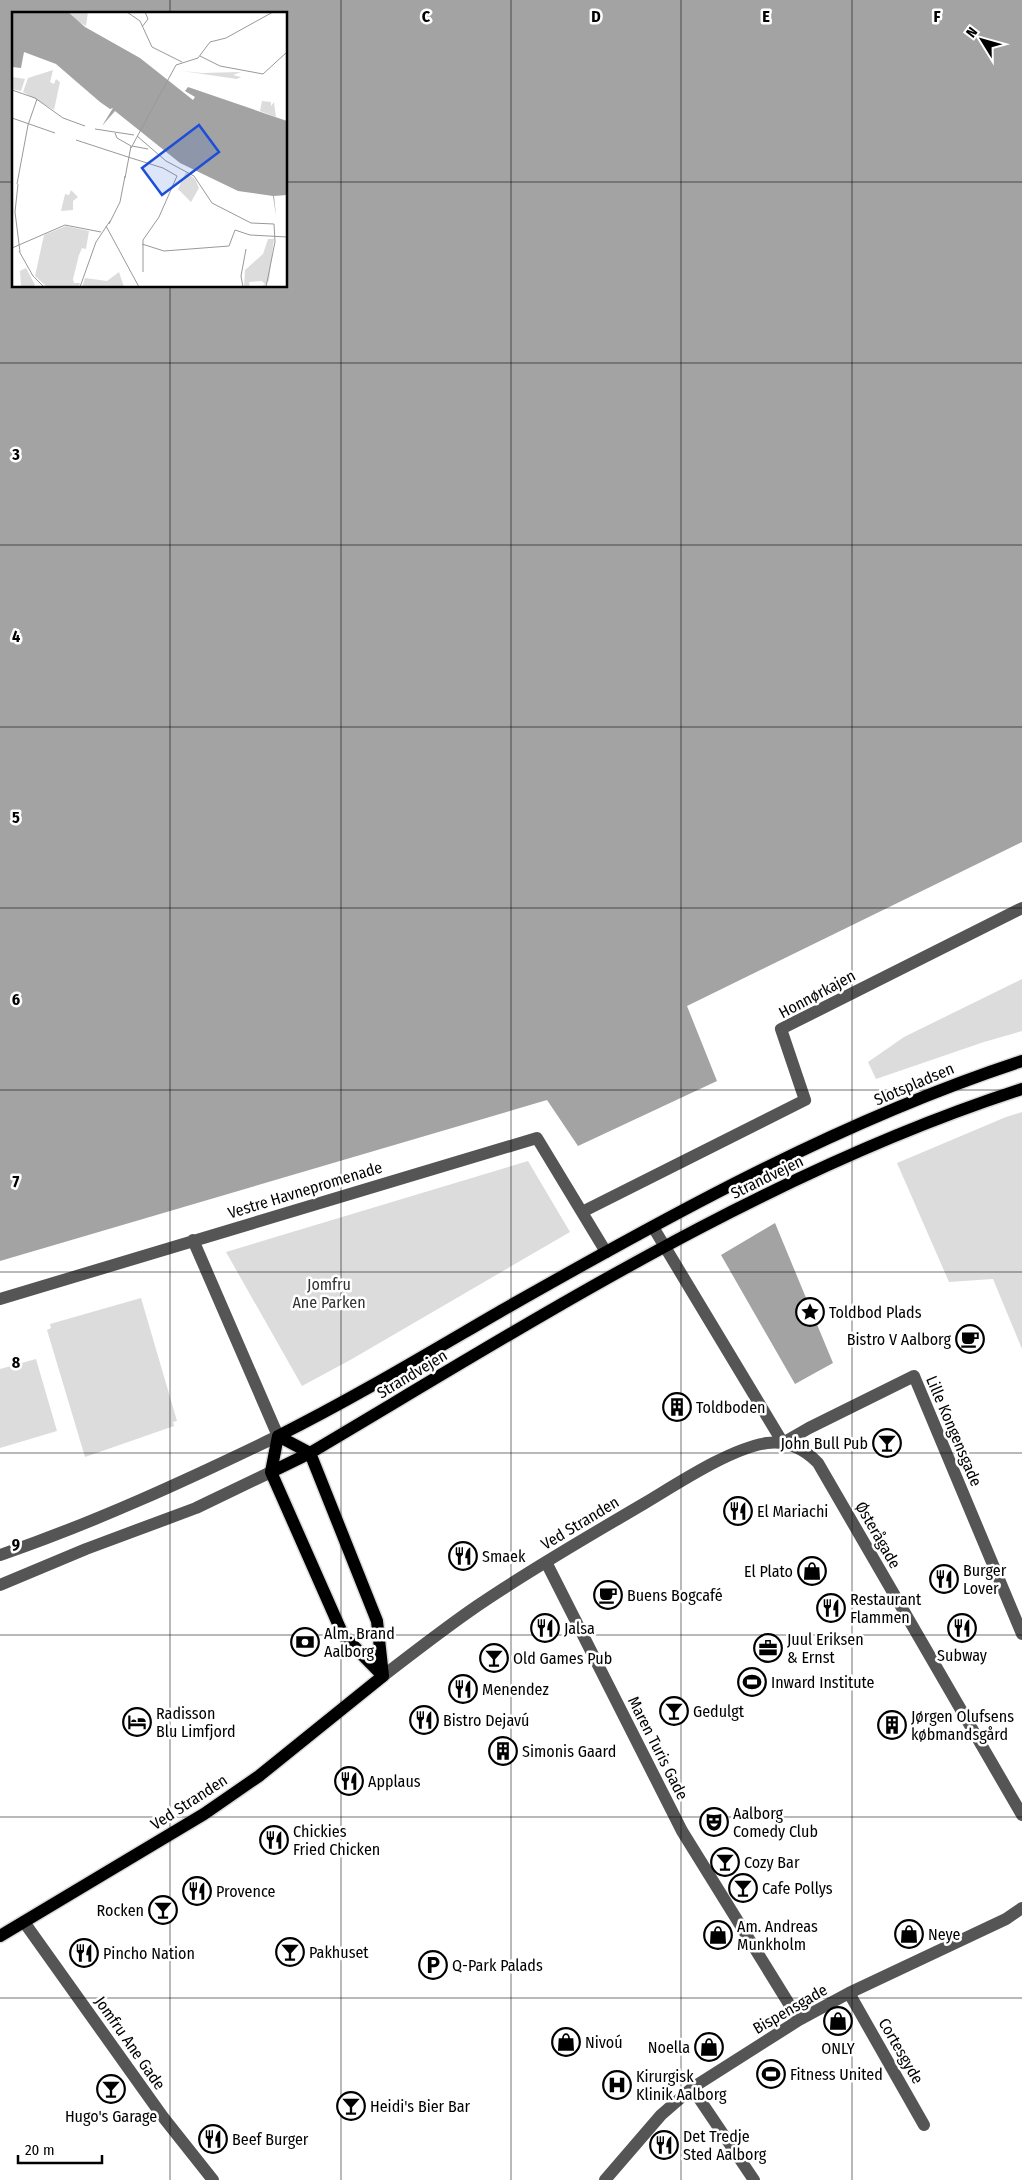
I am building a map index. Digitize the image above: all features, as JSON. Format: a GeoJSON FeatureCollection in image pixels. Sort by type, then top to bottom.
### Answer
{"type":"FeatureCollection","features":[{"type":"Feature","properties":{"kind":"main road","name":"Slotspladsen"},"geometry":{"type":"LineString","coordinates":[[820,1143],[935,1091],[1022,1061]]}},
{"type":"Feature","properties":{"kind":"main road","name":"Strandvejen"},"geometry":{"type":"LineString","coordinates":[[271,1472],[310,1453],[542,1315],[665,1248],[829,1165],[948,1114],[1022,1089]]}},
{"type":"Feature","properties":{"kind":"main road","name":"Strandvejen"},"geometry":{"type":"LineString","coordinates":[[278,1436],[337,1406],[606,1252],[820,1143]]}},
{"type":"Feature","properties":{"kind":"main road"},"geometry":{"type":"LineString","coordinates":[[278,1436],[310,1453],[377,1621],[383,1676],[343,1635],[271,1472],[278,1436]]}},
{"type":"Feature","properties":{"kind":"main road","name":"Ved Stranden"},"geometry":{"type":"LineString","coordinates":[[0,1936],[204,1814],[266,1770],[383,1676]]}},
{"type":"Feature","properties":{"kind":"street","name":"Honnørkajen"},"geometry":{"type":"LineString","coordinates":[[582,1212],[805,1100],[781,1029],[1022,908]]}},
{"type":"Feature","properties":{"kind":"street","name":"Vestre Havnepromenade"},"geometry":{"type":"LineString","coordinates":[[0,1299],[537,1138],[582,1212]]}},
{"type":"Feature","properties":{"kind":"street"},"geometry":{"type":"LineString","coordinates":[[582,1212],[606,1252]]}},
{"type":"Feature","properties":{"kind":"street"},"geometry":{"type":"LineString","coordinates":[[653,1227],[783,1443]]}},
{"type":"Feature","properties":{"kind":"street"},"geometry":{"type":"LineString","coordinates":[[193,1240],[278,1436]]}},
{"type":"Feature","properties":{"kind":"street","name":"Lille Kongensgade"},"geometry":{"type":"LineString","coordinates":[[783,1443],[914,1376],[1022,1634]]}},
{"type":"Feature","properties":{"kind":"street","name":"Strandvejen"},"geometry":{"type":"LineString","coordinates":[[0,1555],[94,1521],[202,1473],[278,1436]]}},
{"type":"Feature","properties":{"kind":"street","name":"Ved Stranden"},"geometry":{"type":"LineString","coordinates":[[383,1676],[478,1605],[546,1562],[714,1463],[751,1447],[768,1443],[783,1443]]}},
{"type":"Feature","properties":{"kind":"street","name":"Østerågade"},"geometry":{"type":"LineString","coordinates":[[783,1443],[804,1451],[818,1463],[1022,1815]]}},
{"type":"Feature","properties":{"kind":"street","name":"Strandvejen"},"geometry":{"type":"LineString","coordinates":[[0,1585],[86,1549],[196,1508],[271,1472]]}},
{"type":"Feature","properties":{"kind":"street","name":"Maren Turis Gade"},"geometry":{"type":"LineString","coordinates":[[546,1562],[682,1831],[799,2020]]}},
{"type":"Feature","properties":{"kind":"street","name":"Bispensgade"},"geometry":{"type":"LineString","coordinates":[[612,2177],[661,2115],[692,2088],[799,2020],[1006,1919],[1022,1908]]}},
{"type":"Feature","properties":{"kind":"street","name":"Jomfru Ane Gade"},"geometry":{"type":"LineString","coordinates":[[24,1922],[163,2117],[213,2180]]}},
{"type":"Feature","properties":{"kind":"street","name":"Cortesgyde"},"geometry":{"type":"LineString","coordinates":[[849,1994],[924,2125]]}},
{"type":"Feature","properties":{"kind":"street"},"geometry":{"type":"LineString","coordinates":[[692,2088],[754,2180]]}},
{"type":"Feature","properties":{"kind":"green space"},"geometry":{"type":"Polygon","coordinates":[[[1022,979],[1022,1031],[876,1079],[868,1062],[904,1037],[1022,979]]]}},
{"type":"Feature","properties":{"kind":"green space"},"geometry":{"type":"Polygon","coordinates":[[[1022,1112],[1022,1349],[993,1279],[949,1282],[897,1163],[1022,1112]]]}},
{"type":"Feature","properties":{"kind":"green space","name":"Jomfru Ane Parken"},"geometry":{"type":"Polygon","coordinates":[[[528,1161],[570,1232],[352,1359],[302,1386],[226,1252],[528,1161]]]}},
{"type":"Feature","properties":{"kind":"green space"},"geometry":{"type":"Polygon","coordinates":[[[141,1298],[177,1421],[173,1422],[174,1426],[85,1457],[47,1330],[51,1328],[50,1324],[141,1298]]]}},
{"type":"Feature","properties":{"kind":"green space"},"geometry":{"type":"Polygon","coordinates":[[[36,1359],[57,1431],[0,1448],[0,1369],[36,1359]]]}},
{"type":"Feature","properties":{"kind":"shaded area"},"geometry":{"type":"Polygon","coordinates":[[[0,0],[1022,0],[1022,842],[687,1006],[717,1081],[578,1146],[547,1100],[0,1261],[0,0]]]}},
{"type":"Feature","properties":{"kind":"shaded area"},"geometry":{"type":"Polygon","coordinates":[[[775,1223],[833,1363],[795,1384],[721,1255],[775,1223]]]}},
{"type":"Feature","properties":{"kind":"place","name":"Toldbod Plads"},"geometry":{"type":"Point","coordinates":[810,1312]}},
{"type":"Feature","properties":{"kind":"place","name":"Bistro V Aalborg"},"geometry":{"type":"Point","coordinates":[970,1339]}},
{"type":"Feature","properties":{"kind":"place","name":"Toldboden"},"geometry":{"type":"Point","coordinates":[677,1407]}},
{"type":"Feature","properties":{"kind":"place","name":"John Bull Pub"},"geometry":{"type":"Point","coordinates":[887,1443]}},
{"type":"Feature","properties":{"kind":"place","name":"El Mariachi"},"geometry":{"type":"Point","coordinates":[738,1511]}},
{"type":"Feature","properties":{"kind":"place","name":"Smaek"},"geometry":{"type":"Point","coordinates":[463,1556]}},
{"type":"Feature","properties":{"kind":"place","name":"El Plato"},"geometry":{"type":"Point","coordinates":[812,1571]}},
{"type":"Feature","properties":{"kind":"place","name":"Burger Lover"},"geometry":{"type":"Point","coordinates":[944,1579]}},
{"type":"Feature","properties":{"kind":"place","name":"Buens Bogcafé"},"geometry":{"type":"Point","coordinates":[608,1595]}},
{"type":"Feature","properties":{"kind":"place","name":"Restaurant Flammen"},"geometry":{"type":"Point","coordinates":[831,1608]}},
{"type":"Feature","properties":{"kind":"place","name":"Jalsa"},"geometry":{"type":"Point","coordinates":[545,1628]}},
{"type":"Feature","properties":{"kind":"place","name":"Subway"},"geometry":{"type":"Point","coordinates":[962,1628]}},
{"type":"Feature","properties":{"kind":"place","name":"Alm. Brand Aalborg"},"geometry":{"type":"Point","coordinates":[305,1642]}},
{"type":"Feature","properties":{"kind":"place","name":"Juul Eriksen & Ernst"},"geometry":{"type":"Point","coordinates":[768,1648]}},
{"type":"Feature","properties":{"kind":"place","name":"Old Games Pub"},"geometry":{"type":"Point","coordinates":[494,1658]}},
{"type":"Feature","properties":{"kind":"place","name":"Inward Institute"},"geometry":{"type":"Point","coordinates":[752,1682]}},
{"type":"Feature","properties":{"kind":"place","name":"Menendez"},"geometry":{"type":"Point","coordinates":[463,1689]}},
{"type":"Feature","properties":{"kind":"place","name":"Gedulgt"},"geometry":{"type":"Point","coordinates":[674,1711]}},
{"type":"Feature","properties":{"kind":"place","name":"Bistro Dejavú"},"geometry":{"type":"Point","coordinates":[424,1720]}},
{"type":"Feature","properties":{"kind":"place","name":"Radisson Blu Limfjord"},"geometry":{"type":"Point","coordinates":[137,1722]}},
{"type":"Feature","properties":{"kind":"place","name":"Jørgen Olufsens købmandsgård"},"geometry":{"type":"Point","coordinates":[892,1725]}},
{"type":"Feature","properties":{"kind":"place","name":"Simonis Gaard"},"geometry":{"type":"Point","coordinates":[503,1751]}},
{"type":"Feature","properties":{"kind":"place","name":"Applaus"},"geometry":{"type":"Point","coordinates":[349,1781]}},
{"type":"Feature","properties":{"kind":"place","name":"Aalborg Comedy Club"},"geometry":{"type":"Point","coordinates":[714,1822]}},
{"type":"Feature","properties":{"kind":"place","name":"Chickies Fried Chicken"},"geometry":{"type":"Point","coordinates":[274,1840]}},
{"type":"Feature","properties":{"kind":"place","name":"Cozy Bar"},"geometry":{"type":"Point","coordinates":[725,1862]}},
{"type":"Feature","properties":{"kind":"place","name":"Cafe Pollys"},"geometry":{"type":"Point","coordinates":[743,1888]}},
{"type":"Feature","properties":{"kind":"place","name":"Provence"},"geometry":{"type":"Point","coordinates":[197,1891]}},
{"type":"Feature","properties":{"kind":"place","name":"Rocken"},"geometry":{"type":"Point","coordinates":[163,1910]}},
{"type":"Feature","properties":{"kind":"place","name":"Neye"},"geometry":{"type":"Point","coordinates":[909,1934]}},
{"type":"Feature","properties":{"kind":"place","name":"Am. Andreas Munkholm"},"geometry":{"type":"Point","coordinates":[718,1935]}},
{"type":"Feature","properties":{"kind":"place","name":"Pakhuset"},"geometry":{"type":"Point","coordinates":[290,1952]}},
{"type":"Feature","properties":{"kind":"place","name":"Pincho Nation"},"geometry":{"type":"Point","coordinates":[84,1953]}},
{"type":"Feature","properties":{"kind":"place","name":"Q-Park Palads"},"geometry":{"type":"Point","coordinates":[433,1965]}},
{"type":"Feature","properties":{"kind":"place","name":"ONLY"},"geometry":{"type":"Point","coordinates":[838,2021]}},
{"type":"Feature","properties":{"kind":"place","name":"Nivoú"},"geometry":{"type":"Point","coordinates":[566,2042]}},
{"type":"Feature","properties":{"kind":"place","name":"Noella"},"geometry":{"type":"Point","coordinates":[709,2047]}},
{"type":"Feature","properties":{"kind":"place","name":"Fitness United"},"geometry":{"type":"Point","coordinates":[771,2074]}},
{"type":"Feature","properties":{"kind":"place","name":"Kirurgisk Klinik Aalborg"},"geometry":{"type":"Point","coordinates":[617,2085]}},
{"type":"Feature","properties":{"kind":"place","name":"Hugo's Garage"},"geometry":{"type":"Point","coordinates":[111,2089]}},
{"type":"Feature","properties":{"kind":"place","name":"Heidi's Bier Bar"},"geometry":{"type":"Point","coordinates":[351,2106]}},
{"type":"Feature","properties":{"kind":"place","name":"Beef Burger"},"geometry":{"type":"Point","coordinates":[213,2139]}},
{"type":"Feature","properties":{"kind":"place","name":"Det Tredje Sted Aalborg"},"geometry":{"type":"Point","coordinates":[664,2145]}}]}
